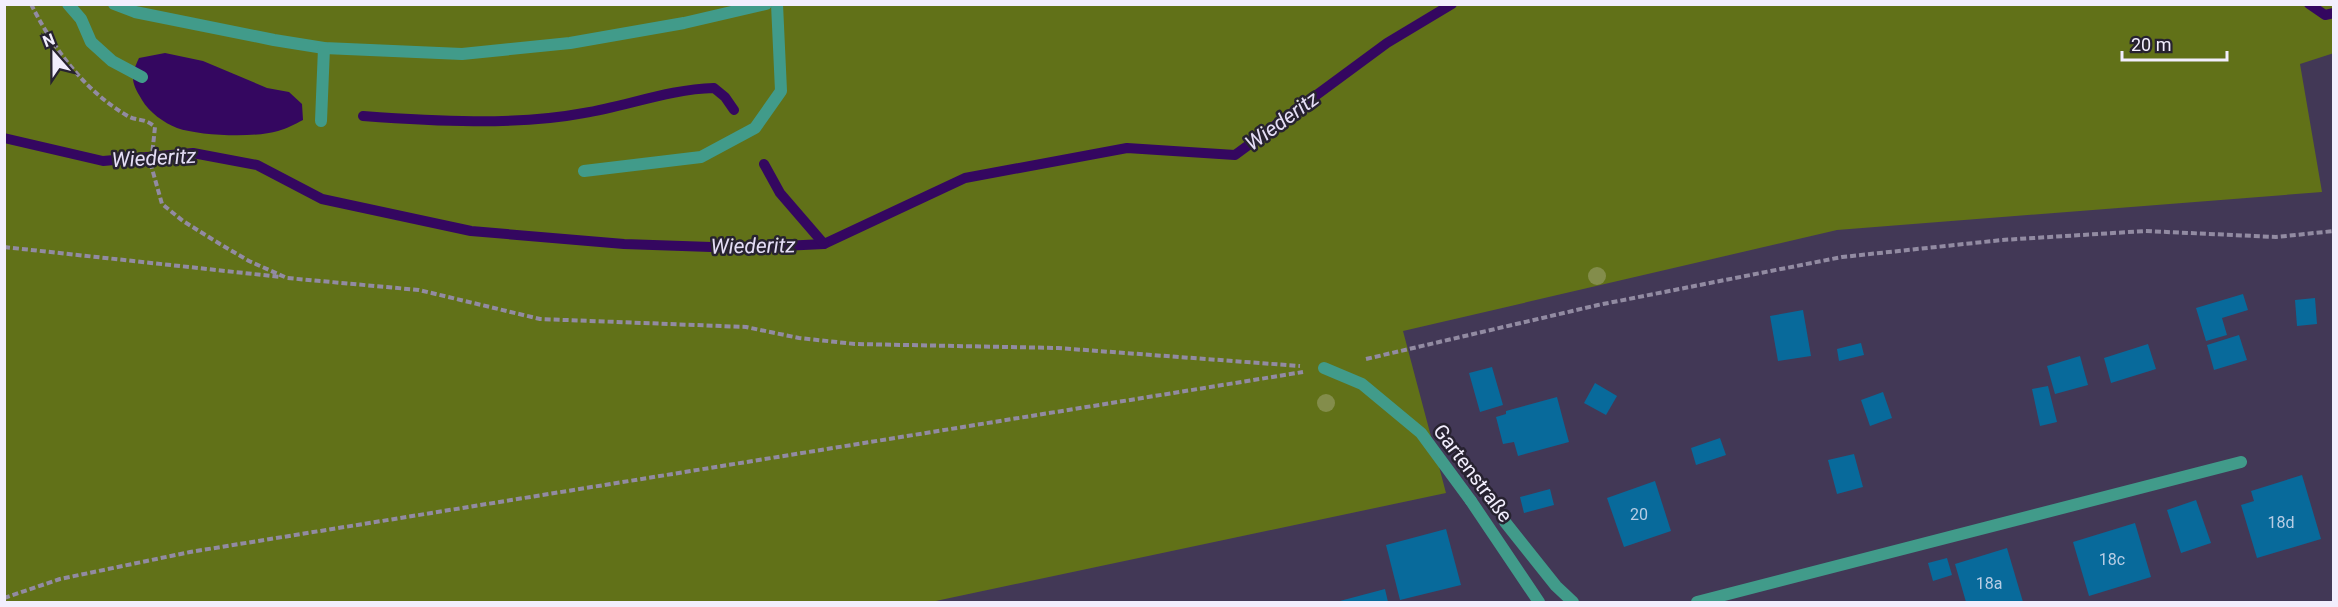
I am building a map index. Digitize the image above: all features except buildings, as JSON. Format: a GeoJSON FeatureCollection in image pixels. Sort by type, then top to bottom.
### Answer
{"type":"FeatureCollection","features":[{"type":"Feature","properties":{"kind":"street"},"geometry":{"type":"LineString","coordinates":[[68,4],[81,19],[91,42],[112,61],[142,77]]}},
{"type":"Feature","properties":{"kind":"street"},"geometry":{"type":"LineString","coordinates":[[114,4],[135,12],[324,48],[462,54],[570,43],[684,23],[766,4]]}},
{"type":"Feature","properties":{"kind":"street"},"geometry":{"type":"LineString","coordinates":[[584,171],[701,157],[755,128],[781,91],[777,4]]}},
{"type":"Feature","properties":{"kind":"street"},"geometry":{"type":"LineString","coordinates":[[321,120],[324,48]]}},
{"type":"Feature","properties":{"kind":"street","name":"Gartenstraße"},"geometry":{"type":"LineString","coordinates":[[1324,368],[1362,384],[1421,433],[1471,501],[1539,603]]}},
{"type":"Feature","properties":{"kind":"street"},"geometry":{"type":"LineString","coordinates":[[1697,603],[2241,462]]}},
{"type":"Feature","properties":{"kind":"street"},"geometry":{"type":"LineString","coordinates":[[1505,522],[1556,586],[1573,603]]}},
{"type":"Feature","properties":{"kind":"path"},"geometry":{"type":"LineString","coordinates":[[31,4],[40,23],[74,72],[102,98],[128,117],[148,120],[155,127],[151,165],[162,204],[183,221],[220,244],[249,261],[287,278]]}},
{"type":"Feature","properties":{"kind":"path"},"geometry":{"type":"LineString","coordinates":[[4,598],[60,579],[190,552],[1324,368],[1598,305],[1842,257],[2002,240],[2145,231],[2276,237],[2334,231]]}},
{"type":"Feature","properties":{"kind":"path"},"geometry":{"type":"LineString","coordinates":[[4,247],[419,290],[540,319],[746,327],[799,338],[855,344],[1058,348],[1324,368]]}},
{"type":"Feature","properties":{"kind":"green space"},"geometry":{"type":"Polygon","coordinates":[[[2333,4],[2334,53],[2300,64],[2322,192],[1837,230],[1403,331],[1446,493],[931,602],[5,602],[4,5],[2333,4]]]}},
{"type":"Feature","properties":{"kind":"shaded area"},"geometry":{"type":"Polygon","coordinates":[[[165,53],[203,61],[267,88],[289,92],[302,104],[303,120],[278,131],[242,135],[199,133],[172,126],[149,109],[136,89],[133,79],[139,58],[165,53]]]}},
{"type":"Feature","properties":{"kind":"waterway","name":"Wiederitz"},"geometry":{"type":"LineString","coordinates":[[4,138],[103,161],[193,153],[257,165],[322,199],[471,231],[624,244],[740,248],[824,244],[965,178],[1127,148],[1235,155],[1387,43],[1452,4]]}},
{"type":"Feature","properties":{"kind":"waterway","name":"Wiederitz"},"geometry":{"type":"LineString","coordinates":[[2309,4],[2325,15],[2334,13]]}},
{"type":"Feature","properties":{"kind":"waterway"},"geometry":{"type":"LineString","coordinates":[[363,116],[445,121],[530,120],[600,110],[681,91],[714,88],[725,97],[734,110]]}},
{"type":"Feature","properties":{"kind":"waterway"},"geometry":{"type":"LineString","coordinates":[[764,164],[780,193],[824,244]]}}]}
